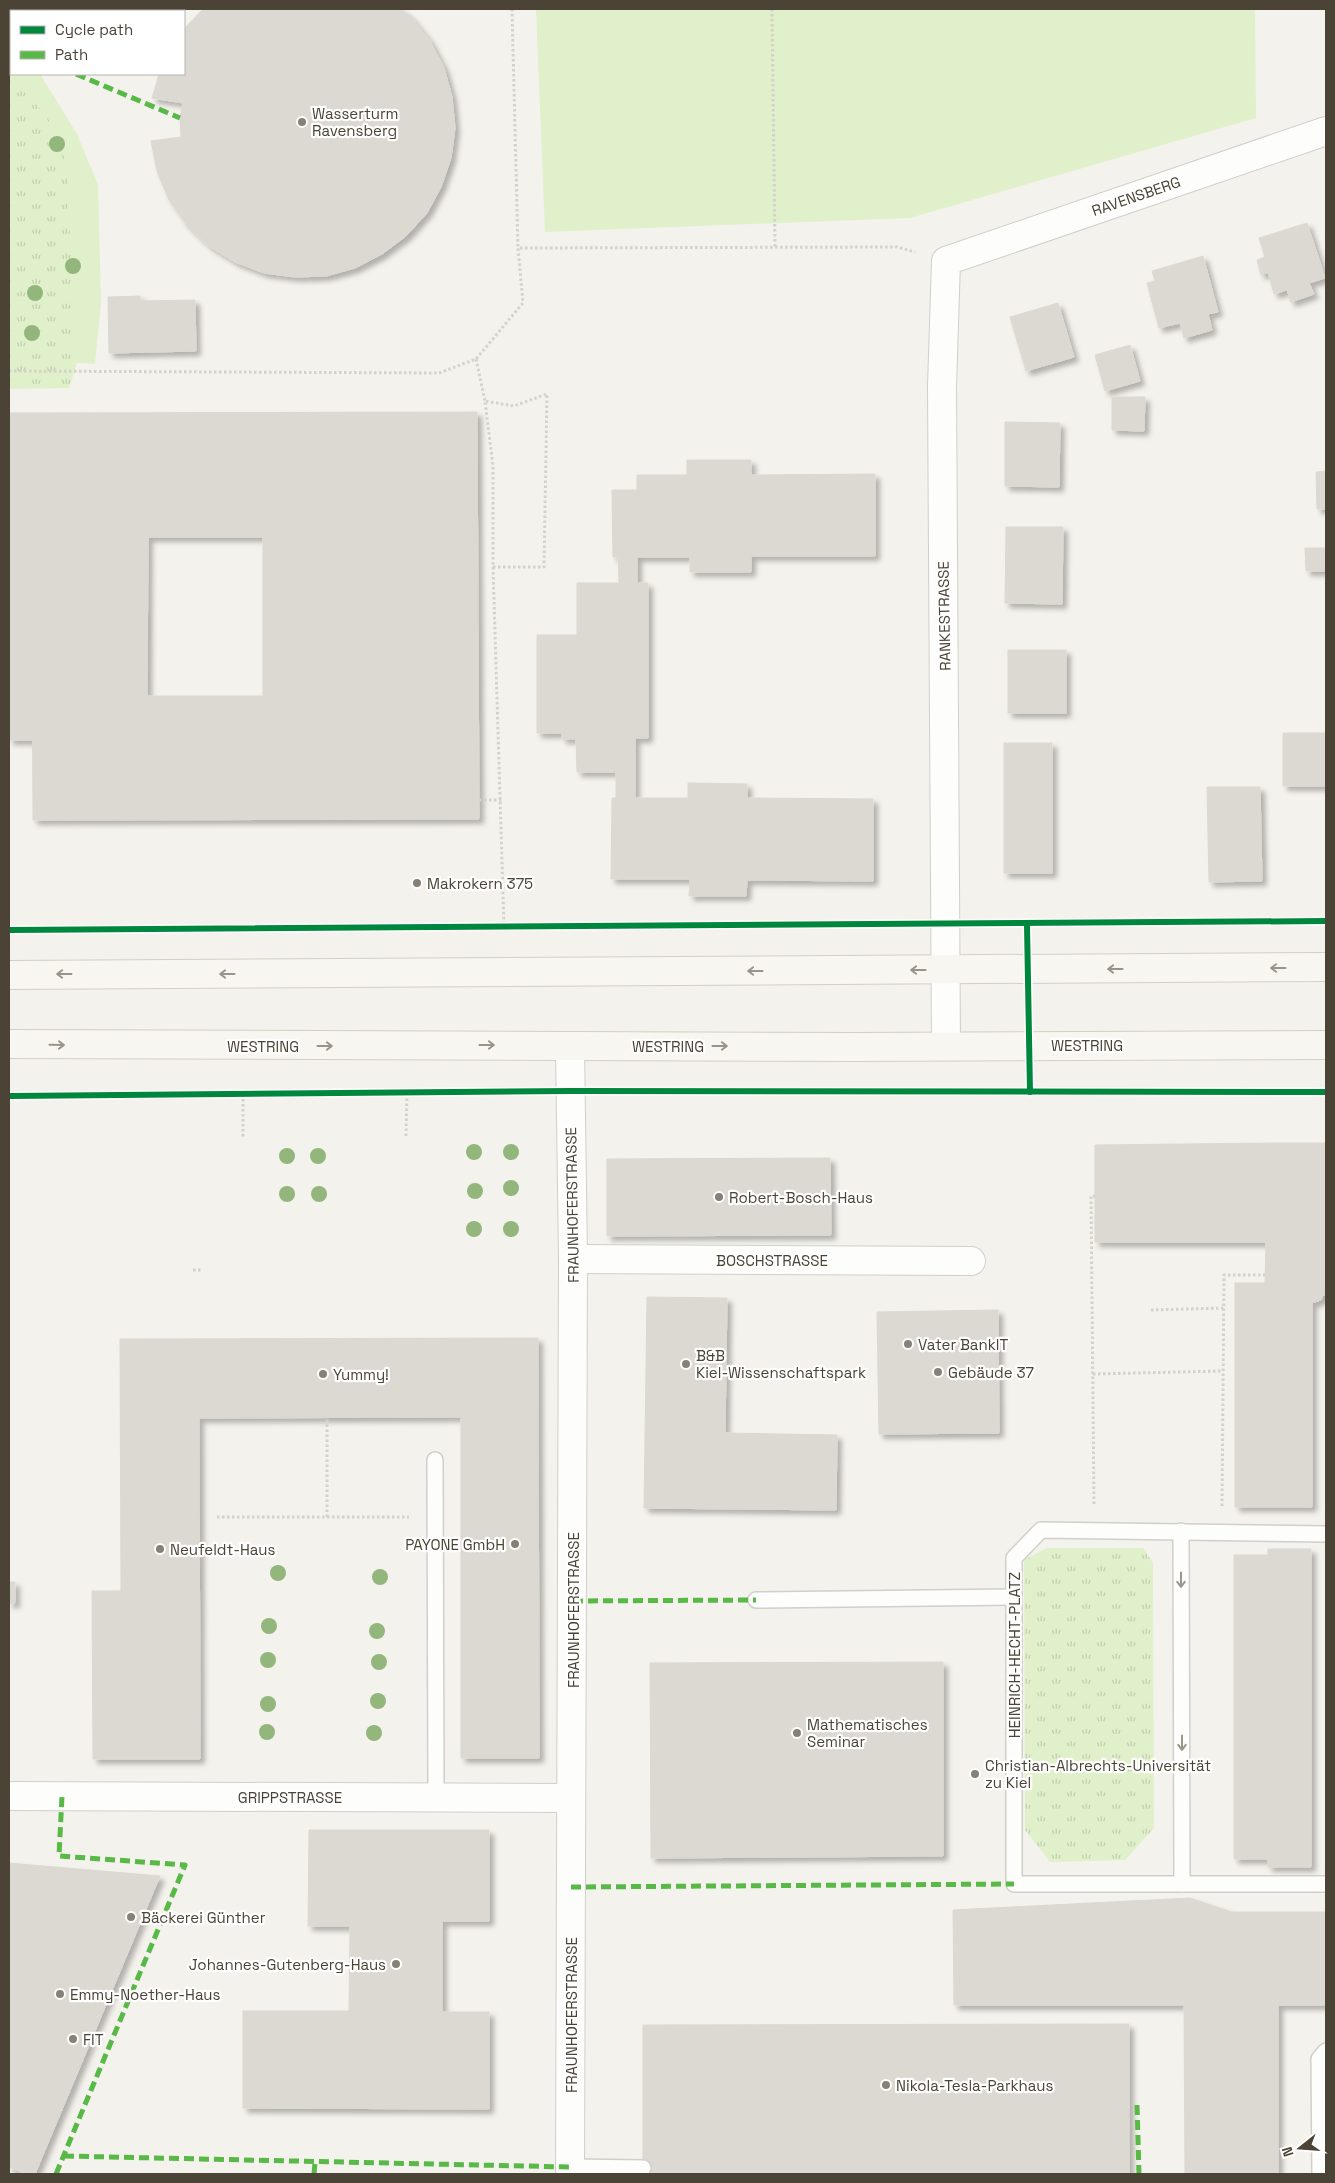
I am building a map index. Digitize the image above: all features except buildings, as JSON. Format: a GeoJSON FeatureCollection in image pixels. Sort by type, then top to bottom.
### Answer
{"type":"FeatureCollection","features":[{"type":"Feature","properties":{"kind":"main road"},"geometry":{"type":"LineString","coordinates":[[9,975],[1326,967]]}},
{"type":"Feature","properties":{"kind":"main road","name":"WESTRING"},"geometry":{"type":"LineString","coordinates":[[9,1044],[570,1046],[1326,1045]]}},
{"type":"Feature","properties":{"kind":"street","name":"RAVENSBERG"},"geometry":{"type":"LineString","coordinates":[[946,261],[1326,131]]}},
{"type":"Feature","properties":{"kind":"street","name":"RANKESTRASSE"},"geometry":{"type":"LineString","coordinates":[[946,261],[942,397],[946,1046]]}},
{"type":"Feature","properties":{"kind":"street","name":"FRAUNHOFERSTRASSE"},"geometry":{"type":"LineString","coordinates":[[570,1046],[574,1259],[570,2171]]}},
{"type":"Feature","properties":{"kind":"street","name":"BOSCHSTRASSE"},"geometry":{"type":"LineString","coordinates":[[574,1259],[971,1261]]}},
{"type":"Feature","properties":{"kind":"street","name":"GRIPPSTRASSE"},"geometry":{"type":"LineString","coordinates":[[9,1796],[571,1798]]}},
{"type":"Feature","properties":{"kind":"lane"},"geometry":{"type":"LineString","coordinates":[[434,1460],[436,1798]]}},
{"type":"Feature","properties":{"kind":"lane","name":"HEINRICH-HECHT-PLATZ"},"geometry":{"type":"LineString","coordinates":[[1326,1534],[1041,1530],[1014,1558],[1014,1884],[1326,1884]]}},
{"type":"Feature","properties":{"kind":"lane"},"geometry":{"type":"LineString","coordinates":[[1181,1531],[1182,1884]]}},
{"type":"Feature","properties":{"kind":"lane"},"geometry":{"type":"LineString","coordinates":[[756,1600],[1014,1597]]}},
{"type":"Feature","properties":{"kind":"lane"},"geometry":{"type":"LineString","coordinates":[[1320,2174],[1319,2058],[1326,2050]]}},
{"type":"Feature","properties":{"kind":"lane"},"geometry":{"type":"LineString","coordinates":[[570,2171],[643,2168]]}},
{"type":"Feature","properties":{"kind":"path"},"geometry":{"type":"LineString","coordinates":[[9,371],[439,373],[476,359],[523,303],[518,248],[512,9]]}},
{"type":"Feature","properties":{"kind":"path"},"geometry":{"type":"LineString","coordinates":[[772,9],[775,247]]}},
{"type":"Feature","properties":{"kind":"path"},"geometry":{"type":"LineString","coordinates":[[518,248],[897,247],[946,261]]}},
{"type":"Feature","properties":{"kind":"path"},"geometry":{"type":"LineString","coordinates":[[476,359],[485,401],[493,466],[493,567],[502,800],[504,927]]}},
{"type":"Feature","properties":{"kind":"path"},"geometry":{"type":"LineString","coordinates":[[485,401],[514,406],[547,394],[544,567],[493,567]]}},
{"type":"Feature","properties":{"kind":"path"},"geometry":{"type":"LineString","coordinates":[[479,800],[502,800]]}},
{"type":"Feature","properties":{"kind":"path"},"geometry":{"type":"LineString","coordinates":[[406,1136],[407,1093]]}},
{"type":"Feature","properties":{"kind":"path"},"geometry":{"type":"LineString","coordinates":[[243,1094],[243,1137]]}},
{"type":"Feature","properties":{"kind":"path"},"geometry":{"type":"LineString","coordinates":[[1095,1196],[1091,1196],[1095,1530]]}},
{"type":"Feature","properties":{"kind":"path"},"geometry":{"type":"LineString","coordinates":[[193,1270],[201,1270]]}},
{"type":"Feature","properties":{"kind":"path"},"geometry":{"type":"LineString","coordinates":[[1222,1532],[1224,1275],[1266,1275]]}},
{"type":"Feature","properties":{"kind":"path"},"geometry":{"type":"LineString","coordinates":[[1151,1310],[1223,1308]]}},
{"type":"Feature","properties":{"kind":"path"},"geometry":{"type":"LineString","coordinates":[[1093,1374],[1223,1371]]}},
{"type":"Feature","properties":{"kind":"path"},"geometry":{"type":"LineString","coordinates":[[327,1417],[327,1517]]}},
{"type":"Feature","properties":{"kind":"path"},"geometry":{"type":"LineString","coordinates":[[217,1517],[435,1517]]}},
{"type":"Feature","properties":{"kind":"green space"},"geometry":{"type":"Polygon","coordinates":[[[536,9],[1255,9],[1256,118],[910,218],[545,232],[536,9]]]}},
{"type":"Feature","properties":{"kind":"green space"},"geometry":{"type":"Polygon","coordinates":[[[9,16],[10,75],[41,75],[77,134],[98,185],[101,302],[95,364],[77,363],[9,100],[9,16]]]}},
{"type":"Feature","properties":{"kind":"green space"},"geometry":{"type":"Polygon","coordinates":[[[9,79],[31,98],[57,130],[66,166],[77,363],[69,388],[9,389],[9,79]]]}},
{"type":"Feature","properties":{"kind":"green space"},"geometry":{"type":"Polygon","coordinates":[[[1047,1548],[1143,1548],[1153,1563],[1154,1828],[1125,1860],[1050,1862],[1025,1830],[1024,1560],[1047,1548]]]}},
{"type":"Feature","properties":{"kind":"marked path"},"geometry":{"type":"LineString","coordinates":[[78,75],[180,118]]}},
{"type":"Feature","properties":{"kind":"marked path"},"geometry":{"type":"LineString","coordinates":[[573,1601],[756,1600]]}},
{"type":"Feature","properties":{"kind":"marked path"},"geometry":{"type":"LineString","coordinates":[[56,2174],[185,1865],[59,1856],[62,1796]]}},
{"type":"Feature","properties":{"kind":"marked path"},"geometry":{"type":"LineString","coordinates":[[571,1887],[1014,1884]]}},
{"type":"Feature","properties":{"kind":"marked path"},"geometry":{"type":"LineString","coordinates":[[1137,2105],[1139,2174]]}},
{"type":"Feature","properties":{"kind":"marked path"},"geometry":{"type":"LineString","coordinates":[[64,2156],[570,2167]]}},
{"type":"Feature","properties":{"kind":"marked path"},"geometry":{"type":"LineString","coordinates":[[314,2174],[315,2163]]}},
{"type":"Feature","properties":{"kind":"cycle path"},"geometry":{"type":"LineString","coordinates":[[9,930],[1326,921]]}},
{"type":"Feature","properties":{"kind":"cycle path"},"geometry":{"type":"LineString","coordinates":[[1027,925],[1030,1092]]}},
{"type":"Feature","properties":{"kind":"cycle path"},"geometry":{"type":"LineString","coordinates":[[9,1096],[571,1091],[1326,1092]]}},
{"type":"Feature","properties":{"kind":"place","name":"Wasserturm Ravensberg"},"geometry":{"type":"Point","coordinates":[302,122]}},
{"type":"Feature","properties":{"kind":"place","name":"Makrokern 375"},"geometry":{"type":"Point","coordinates":[417,883]}},
{"type":"Feature","properties":{"kind":"place","name":"Robert-Bosch-Haus"},"geometry":{"type":"Point","coordinates":[719,1197]}},
{"type":"Feature","properties":{"kind":"place","name":"Vater BankIT"},"geometry":{"type":"Point","coordinates":[908,1344]}},
{"type":"Feature","properties":{"kind":"place","name":"B&B Kiel-Wissenschaftspark"},"geometry":{"type":"Point","coordinates":[686,1364]}},
{"type":"Feature","properties":{"kind":"place","name":"Gebäude 37"},"geometry":{"type":"Point","coordinates":[938,1372]}},
{"type":"Feature","properties":{"kind":"place","name":"Yummy!"},"geometry":{"type":"Point","coordinates":[323,1374]}},
{"type":"Feature","properties":{"kind":"place","name":"PAYONE GmbH"},"geometry":{"type":"Point","coordinates":[515,1544]}},
{"type":"Feature","properties":{"kind":"place","name":"Neufeldt-Haus"},"geometry":{"type":"Point","coordinates":[160,1549]}},
{"type":"Feature","properties":{"kind":"place","name":"Mathematisches Seminar"},"geometry":{"type":"Point","coordinates":[797,1733]}},
{"type":"Feature","properties":{"kind":"place","name":"Christian-Albrechts-Universität zu Kiel"},"geometry":{"type":"Point","coordinates":[975,1774]}},
{"type":"Feature","properties":{"kind":"place","name":"Bäckerei Günther"},"geometry":{"type":"Point","coordinates":[131,1917]}},
{"type":"Feature","properties":{"kind":"place","name":"Johannes-Gutenberg-Haus"},"geometry":{"type":"Point","coordinates":[396,1964]}},
{"type":"Feature","properties":{"kind":"place","name":"Emmy-Noether-Haus"},"geometry":{"type":"Point","coordinates":[60,1994]}},
{"type":"Feature","properties":{"kind":"place","name":"FIT"},"geometry":{"type":"Point","coordinates":[73,2039]}},
{"type":"Feature","properties":{"kind":"place","name":"Nikola-Tesla-Parkhaus"},"geometry":{"type":"Point","coordinates":[886,2085]}}]}
